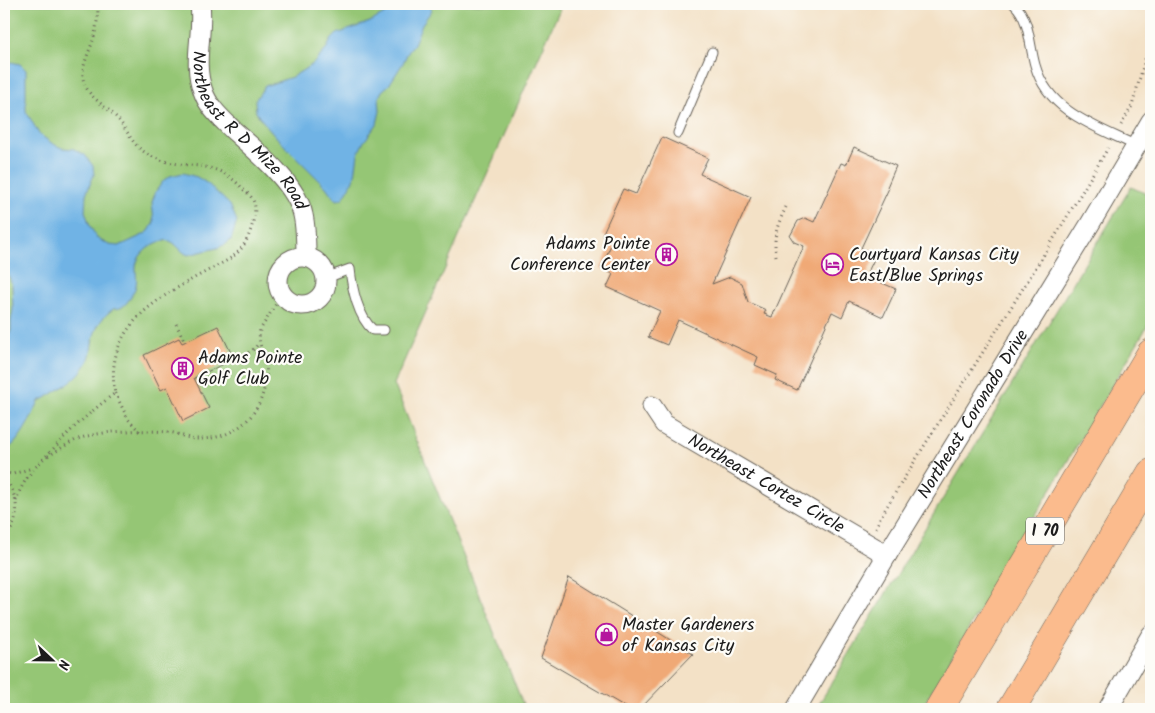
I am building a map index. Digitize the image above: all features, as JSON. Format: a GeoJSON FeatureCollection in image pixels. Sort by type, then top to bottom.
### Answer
{"type":"FeatureCollection","features":[{"type":"Feature","properties":{"kind":"highway","name":"I 70"},"geometry":{"type":"LineString","coordinates":[[940,709],[1151,353]]}},
{"type":"Feature","properties":{"kind":"highway"},"geometry":{"type":"LineString","coordinates":[[1010,709],[1151,473]]}},
{"type":"Feature","properties":{"kind":"street","name":"Northeast R D Mize Road"},"geometry":{"type":"LineString","coordinates":[[200,4],[202,16],[198,63],[202,91],[212,108],[270,164],[290,187],[303,213],[306,257]]}},
{"type":"Feature","properties":{"kind":"street","name":"Northeast Coronado Drive"},"geometry":{"type":"LineString","coordinates":[[796,709],[887,555],[1151,121]]}},
{"type":"Feature","properties":{"kind":"street"},"geometry":{"type":"LineString","coordinates":[[298,257],[313,259],[320,264],[326,278],[322,294],[310,304],[294,304],[287,300],[278,287],[280,271],[284,264],[298,257]]}},
{"type":"Feature","properties":{"kind":"street","name":"Northeast Cortez Circle"},"geometry":{"type":"LineString","coordinates":[[652,406],[664,424],[887,555]]}},
{"type":"Feature","properties":{"kind":"street"},"geometry":{"type":"LineString","coordinates":[[1108,709],[1151,635]]}},
{"type":"Feature","properties":{"kind":"lane"},"geometry":{"type":"LineString","coordinates":[[1014,4],[1027,24],[1035,65],[1042,85],[1062,107],[1073,115],[1137,146]]}},
{"type":"Feature","properties":{"kind":"lane"},"geometry":{"type":"LineString","coordinates":[[678,133],[712,52]]}},
{"type":"Feature","properties":{"kind":"lane"},"geometry":{"type":"LineString","coordinates":[[326,278],[350,269],[352,288],[368,325],[373,330],[384,330]]}},
{"type":"Feature","properties":{"kind":"path"},"geometry":{"type":"LineString","coordinates":[[98,4],[96,27],[84,70],[84,84],[91,94],[116,116],[130,138],[143,151],[160,160],[209,167],[225,173],[252,198],[255,207],[245,244],[240,250],[225,262],[159,298],[131,324],[122,339],[116,357],[115,393],[128,419],[140,432]]}},
{"type":"Feature","properties":{"kind":"path"},"geometry":{"type":"LineString","coordinates":[[1132,106],[1151,38]]}},
{"type":"Feature","properties":{"kind":"path"},"geometry":{"type":"LineString","coordinates":[[880,518],[1060,229],[1103,156]]}},
{"type":"Feature","properties":{"kind":"path"},"geometry":{"type":"LineString","coordinates":[[776,256],[774,240],[786,207]]}},
{"type":"Feature","properties":{"kind":"path"},"geometry":{"type":"LineString","coordinates":[[43,459],[72,441],[88,436],[167,432],[195,439],[206,439],[230,433],[242,425],[251,417],[259,405],[264,391],[266,364],[259,342],[260,330],[282,294]]}},
{"type":"Feature","properties":{"kind":"path"},"geometry":{"type":"LineString","coordinates":[[176,324],[186,342]]}},
{"type":"Feature","properties":{"kind":"path"},"geometry":{"type":"LineString","coordinates":[[240,358],[254,349],[259,342]]}},
{"type":"Feature","properties":{"kind":"path"},"geometry":{"type":"LineString","coordinates":[[16,501],[22,485],[33,468],[70,430],[115,393]]}},
{"type":"Feature","properties":{"kind":"path"},"geometry":{"type":"LineString","coordinates":[[4,473],[13,474],[33,468]]}},
{"type":"Feature","properties":{"kind":"path"},"geometry":{"type":"LineString","coordinates":[[4,477],[15,494],[16,501],[14,522],[4,539]]}},
{"type":"Feature","properties":{"kind":"green space"},"geometry":{"type":"Polygon","coordinates":[[[4,4],[546,4],[560,9],[394,384],[525,709],[4,709],[4,4]]]}},
{"type":"Feature","properties":{"kind":"green space"},"geometry":{"type":"Polygon","coordinates":[[[1131,187],[1151,196],[1151,320],[921,709],[816,709],[1131,187]]]}},
{"type":"Feature","properties":{"kind":"water"},"geometry":{"type":"Polygon","coordinates":[[[394,4],[428,4],[432,10],[422,24],[414,44],[403,63],[379,97],[380,111],[377,124],[363,143],[358,154],[355,175],[350,187],[343,198],[338,200],[334,198],[326,187],[260,118],[256,112],[255,100],[265,86],[292,77],[313,64],[337,34],[370,22],[386,13],[394,4]]]}},
{"type":"Feature","properties":{"kind":"water"},"geometry":{"type":"Polygon","coordinates":[[[11,62],[20,64],[26,70],[26,111],[39,134],[53,144],[62,148],[74,149],[85,155],[93,166],[94,175],[86,194],[85,211],[90,226],[97,238],[109,245],[119,246],[149,231],[154,222],[152,202],[156,191],[164,180],[170,176],[183,173],[197,177],[208,184],[230,205],[237,221],[231,240],[217,248],[188,255],[171,241],[167,241],[158,242],[145,251],[136,264],[136,283],[133,293],[124,305],[112,310],[97,327],[89,360],[80,373],[70,382],[39,401],[20,437],[4,451],[4,344],[11,331],[13,309],[12,285],[4,268],[4,68],[11,62]]]}},
{"type":"Feature","properties":{"kind":"building"},"geometry":{"type":"Polygon","coordinates":[[[662,137],[708,158],[700,174],[751,197],[712,284],[730,277],[742,283],[748,302],[766,310],[764,314],[772,317],[804,246],[794,242],[790,236],[798,221],[805,218],[814,222],[841,163],[846,165],[854,147],[896,166],[887,187],[889,188],[861,248],[876,255],[866,276],[896,289],[883,317],[849,301],[842,317],[832,312],[797,390],[775,380],[777,375],[755,365],[758,357],[678,320],[667,345],[648,337],[660,311],[607,287],[613,274],[601,268],[613,240],[602,235],[623,189],[636,194],[662,137]]]}},
{"type":"Feature","properties":{"kind":"building","name":"Adams Pointe Golf Club"},"geometry":{"type":"Polygon","coordinates":[[[218,326],[234,359],[194,378],[209,408],[183,421],[167,387],[161,390],[144,355],[179,338],[182,343],[218,326]]]}},
{"type":"Feature","properties":{"kind":"building","name":"Master Gardeners of Kansas City"},"geometry":{"type":"Polygon","coordinates":[[[569,577],[693,654],[640,709],[629,709],[541,658],[569,577]]]}},
{"type":"Feature","properties":{"kind":"place","name":"Adams Pointe Conference Center"},"geometry":{"type":"Point","coordinates":[666,254]}},
{"type":"Feature","properties":{"kind":"place","name":"Courtyard Kansas City East/Blue Springs"},"geometry":{"type":"Point","coordinates":[833,265]}},
{"type":"Feature","properties":{"kind":"place","name":"Adams Pointe Golf Club"},"geometry":{"type":"Point","coordinates":[182,368]}},
{"type":"Feature","properties":{"kind":"place","name":"Master Gardeners of Kansas City"},"geometry":{"type":"Point","coordinates":[606,635]}}]}
